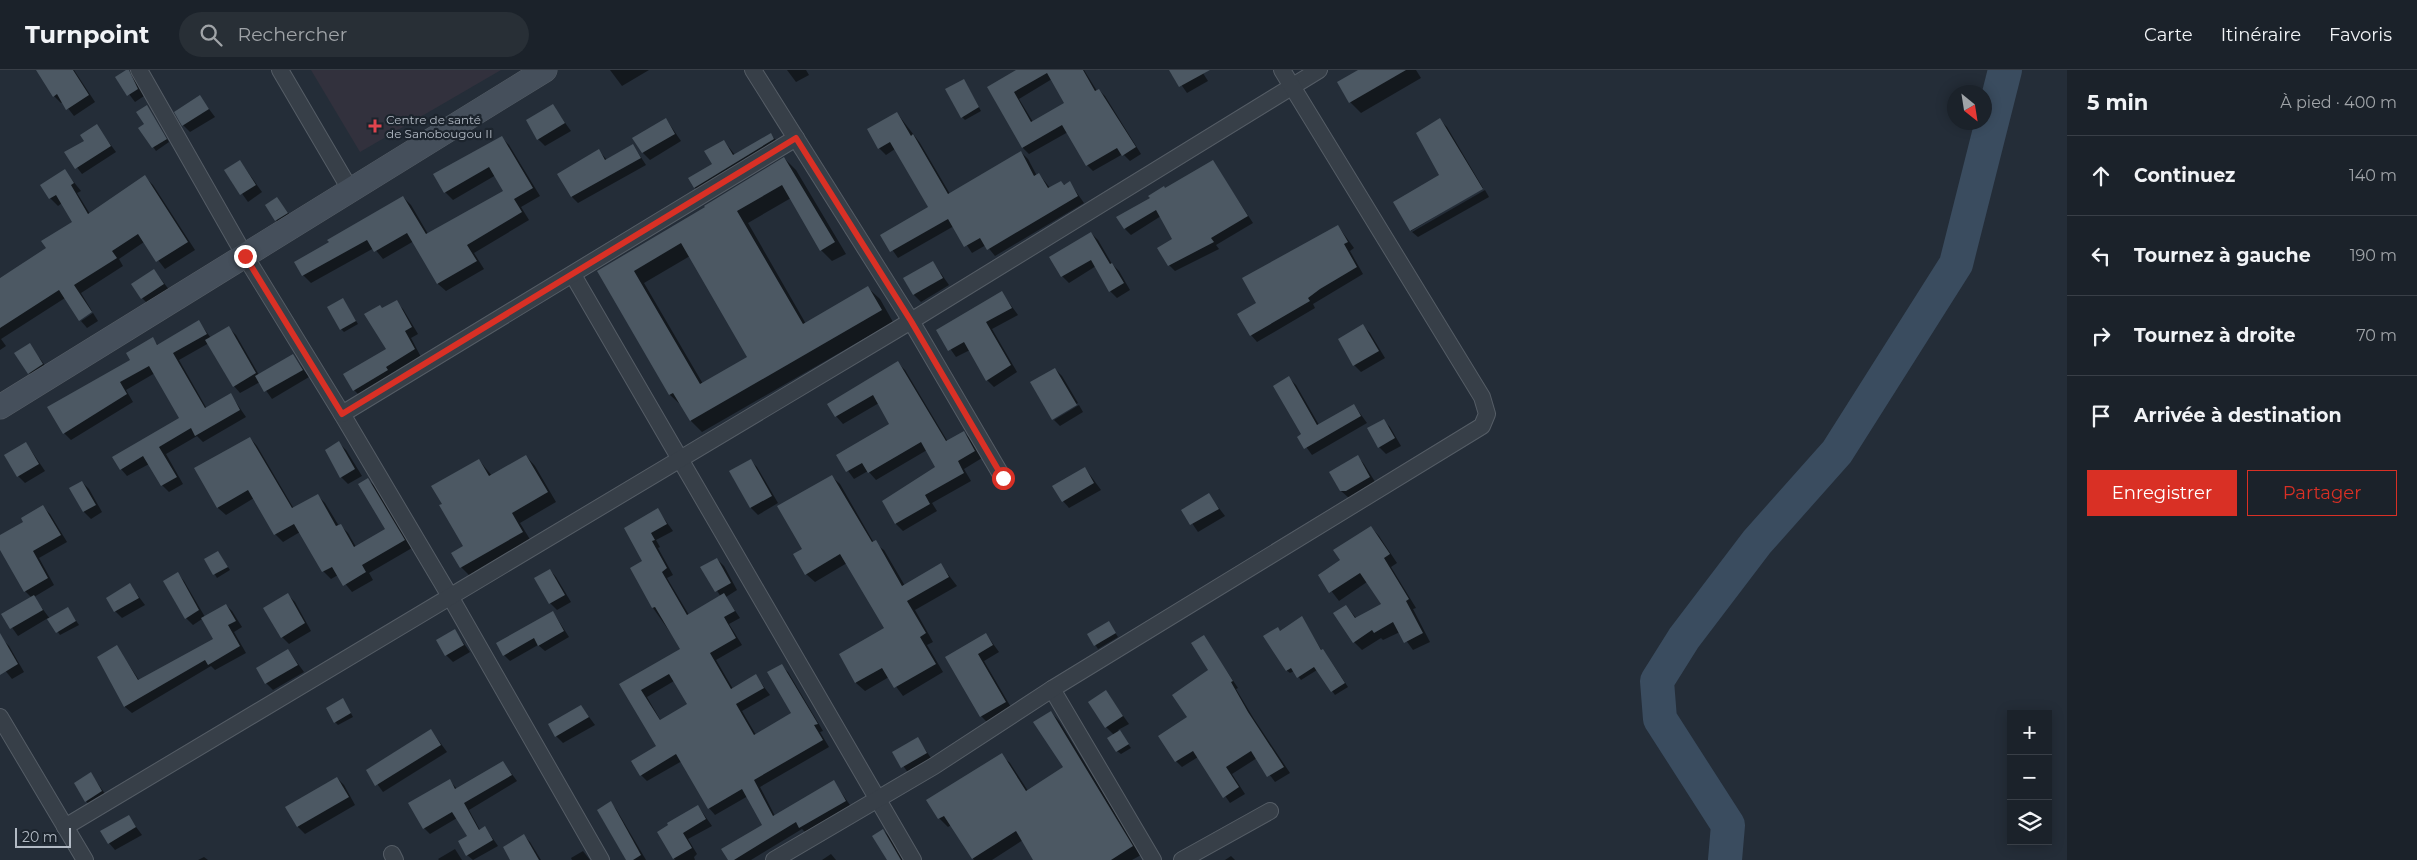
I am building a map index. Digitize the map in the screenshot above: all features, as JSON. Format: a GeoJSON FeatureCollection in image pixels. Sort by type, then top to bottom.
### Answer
{"type":"FeatureCollection","features":[{"type":"Feature","properties":{"kind":"main road"},"geometry":{"type":"LineString","coordinates":[[0,407],[545,70]]}},
{"type":"Feature","properties":{"kind":"street"},"geometry":{"type":"LineString","coordinates":[[139,70],[245,256],[342,414],[451,598],[601,860]]}},
{"type":"Feature","properties":{"kind":"street"},"geometry":{"type":"LineString","coordinates":[[280,70],[351,191]]}},
{"type":"Feature","properties":{"kind":"street"},"geometry":{"type":"LineString","coordinates":[[753,70],[911,321],[1003,478]]}},
{"type":"Feature","properties":{"kind":"street"},"geometry":{"type":"LineString","coordinates":[[774,860],[934,766],[1052,689],[1482,426],[1487,414],[1482,397],[1282,70]]}},
{"type":"Feature","properties":{"kind":"street"},"geometry":{"type":"LineString","coordinates":[[65,827],[681,460],[1319,70]]}},
{"type":"Feature","properties":{"kind":"street"},"geometry":{"type":"LineString","coordinates":[[342,414],[574,275],[796,138]]}},
{"type":"Feature","properties":{"kind":"street"},"geometry":{"type":"LineString","coordinates":[[574,275],[876,800],[913,860]]}},
{"type":"Feature","properties":{"kind":"street"},"geometry":{"type":"LineString","coordinates":[[1052,689],[1153,860]]}},
{"type":"Feature","properties":{"kind":"street"},"geometry":{"type":"LineString","coordinates":[[0,717],[85,860]]}},
{"type":"Feature","properties":{"kind":"street"},"geometry":{"type":"LineString","coordinates":[[1182,860],[1270,811]]}},
{"type":"Feature","properties":{"kind":"shaded area","name":"Centre de santé de Sanobougou II"},"geometry":{"type":"Polygon","coordinates":[[[311,70],[501,70],[360,152],[311,70]]]}},
{"type":"Feature","properties":{"kind":"building"},"geometry":{"type":"Polygon","coordinates":[[[36,70],[73,70],[89,95],[66,110],[57,94],[53,97],[36,70]]]}},
{"type":"Feature","properties":{"kind":"building"},"geometry":{"type":"Polygon","coordinates":[[[129,70],[138,89],[127,96],[115,77],[129,70]]]}},
{"type":"Feature","properties":{"kind":"building"},"geometry":{"type":"Polygon","coordinates":[[[1016,70],[1083,70],[1095,91],[1099,89],[1136,147],[1122,156],[1117,148],[1086,166],[1062,125],[1022,148],[987,87],[1016,70]],[[1047,73],[1014,92],[1031,122],[1064,103],[1047,73]]]}},
{"type":"Feature","properties":{"kind":"building"},"geometry":{"type":"Polygon","coordinates":[[[1169,70],[1210,70],[1179,87],[1169,70]]]}},
{"type":"Feature","properties":{"kind":"building"},"geometry":{"type":"Polygon","coordinates":[[[1358,70],[1406,70],[1349,103],[1337,82],[1358,70]]]}},
{"type":"Feature","properties":{"kind":"building"},"geometry":{"type":"Polygon","coordinates":[[[964,79],[979,107],[961,118],[945,89],[964,79]]]}},
{"type":"Feature","properties":{"kind":"building"},"geometry":{"type":"Polygon","coordinates":[[[200,95],[209,109],[182,126],[174,112],[200,95]]]}},
{"type":"Feature","properties":{"kind":"building"},"geometry":{"type":"Polygon","coordinates":[[[553,104],[565,123],[537,140],[526,120],[553,104]]]}},
{"type":"Feature","properties":{"kind":"building"},"geometry":{"type":"Polygon","coordinates":[[[147,105],[167,139],[152,148],[138,128],[144,124],[136,112],[147,105]]]}},
{"type":"Feature","properties":{"kind":"building"},"geometry":{"type":"Polygon","coordinates":[[[897,112],[911,136],[913,134],[948,194],[1021,151],[1034,176],[1039,173],[1048,188],[1061,181],[1064,185],[1070,181],[1078,196],[987,250],[980,238],[964,247],[948,219],[890,252],[880,235],[928,207],[890,142],[878,149],[867,129],[897,112]]]}},
{"type":"Feature","properties":{"kind":"building"},"geometry":{"type":"Polygon","coordinates":[[[666,118],[675,134],[642,153],[632,138],[666,118]]]}},
{"type":"Feature","properties":{"kind":"building"},"geometry":{"type":"Polygon","coordinates":[[[1440,118],[1483,189],[1410,231],[1393,202],[1439,175],[1416,133],[1440,118]]]}},
{"type":"Feature","properties":{"kind":"building"},"geometry":{"type":"Polygon","coordinates":[[[97,124],[111,146],[75,169],[64,152],[84,141],[80,135],[97,124]]]}},
{"type":"Feature","properties":{"kind":"building"},"geometry":{"type":"Polygon","coordinates":[[[771,133],[774,139],[694,188],[688,178],[712,164],[704,151],[724,140],[733,155],[771,133]]]}},
{"type":"Feature","properties":{"kind":"building"},"geometry":{"type":"Polygon","coordinates":[[[502,136],[533,188],[514,199],[522,212],[467,245],[477,261],[437,284],[407,233],[374,252],[367,240],[302,276],[294,262],[329,242],[327,240],[403,196],[426,234],[503,191],[489,167],[444,193],[433,174],[502,136]]]}},
{"type":"Feature","properties":{"kind":"building"},"geometry":{"type":"Polygon","coordinates":[[[633,144],[641,158],[571,197],[557,174],[599,149],[605,160],[633,144]]]}},
{"type":"Feature","properties":{"kind":"building"},"geometry":{"type":"Polygon","coordinates":[[[784,157],[835,242],[820,251],[782,185],[737,211],[803,324],[868,286],[882,310],[690,421],[673,393],[669,395],[597,271],[784,157]],[[681,243],[634,271],[700,384],[747,357],[681,243]]]}},
{"type":"Feature","properties":{"kind":"building"},"geometry":{"type":"Polygon","coordinates":[[[240,160],[256,185],[240,195],[224,170],[240,160]]]}},
{"type":"Feature","properties":{"kind":"building"},"geometry":{"type":"Polygon","coordinates":[[[1213,160],[1248,216],[1211,238],[1214,242],[1168,266],[1157,248],[1172,239],[1156,210],[1124,229],[1116,217],[1150,198],[1148,196],[1164,186],[1165,188],[1213,160]]]}},
{"type":"Feature","properties":{"kind":"building"},"geometry":{"type":"Polygon","coordinates":[[[65,169],[74,183],[71,185],[88,214],[145,175],[188,242],[156,262],[138,234],[112,251],[117,258],[74,285],[92,312],[79,321],[59,290],[0,328],[0,278],[46,248],[41,241],[72,222],[56,195],[49,199],[40,185],[65,169]]]}},
{"type":"Feature","properties":{"kind":"building"},"geometry":{"type":"Polygon","coordinates":[[[277,197],[288,213],[275,221],[265,205],[277,197]]]}},
{"type":"Feature","properties":{"kind":"building"},"geometry":{"type":"Polygon","coordinates":[[[1338,225],[1348,242],[1344,244],[1357,267],[1320,289],[1308,298],[1310,301],[1250,336],[1237,314],[1256,303],[1242,278],[1338,225]]]}},
{"type":"Feature","properties":{"kind":"building"},"geometry":{"type":"Polygon","coordinates":[[[1091,232],[1124,283],[1109,292],[1091,260],[1061,277],[1049,257],[1091,232]]]}},
{"type":"Feature","properties":{"kind":"building"},"geometry":{"type":"Polygon","coordinates":[[[933,261],[943,278],[913,295],[903,278],[933,261]]]}},
{"type":"Feature","properties":{"kind":"building"},"geometry":{"type":"Polygon","coordinates":[[[154,269],[164,284],[141,299],[131,284],[154,269]]]}},
{"type":"Feature","properties":{"kind":"building"},"geometry":{"type":"Polygon","coordinates":[[[1002,291],[1012,308],[986,322],[1011,365],[986,381],[964,342],[948,351],[936,330],[1002,291]]]}},
{"type":"Feature","properties":{"kind":"building"},"geometry":{"type":"Polygon","coordinates":[[[343,298],[356,321],[340,330],[327,307],[343,298]]]}},
{"type":"Feature","properties":{"kind":"building"},"geometry":{"type":"Polygon","coordinates":[[[397,300],[412,327],[405,331],[415,349],[386,367],[388,370],[353,391],[343,374],[386,349],[364,314],[380,305],[382,308],[397,300]]]}},
{"type":"Feature","properties":{"kind":"building"},"geometry":{"type":"Polygon","coordinates":[[[199,320],[207,334],[173,353],[205,408],[231,393],[240,410],[195,436],[191,428],[159,447],[177,477],[161,486],[143,456],[120,470],[112,457],[179,418],[149,366],[120,382],[127,394],[63,434],[47,407],[130,360],[126,353],[153,337],[157,345],[199,320]]]}},
{"type":"Feature","properties":{"kind":"building"},"geometry":{"type":"Polygon","coordinates":[[[1363,324],[1379,351],[1353,366],[1338,339],[1363,324]]]}},
{"type":"Feature","properties":{"kind":"building"},"geometry":{"type":"Polygon","coordinates":[[[229,326],[256,373],[233,387],[205,340],[229,326]]]}},
{"type":"Feature","properties":{"kind":"building"},"geometry":{"type":"Polygon","coordinates":[[[30,343],[43,364],[28,374],[14,353],[30,343]]]}},
{"type":"Feature","properties":{"kind":"building"},"geometry":{"type":"Polygon","coordinates":[[[293,354],[303,370],[264,392],[255,376],[293,354]]]}},
{"type":"Feature","properties":{"kind":"building"},"geometry":{"type":"Polygon","coordinates":[[[898,361],[946,441],[964,431],[975,451],[958,461],[964,473],[925,495],[930,504],[895,524],[882,501],[935,467],[921,442],[868,473],[862,463],[846,472],[836,455],[889,424],[873,395],[835,417],[827,404],[898,361]]]}},
{"type":"Feature","properties":{"kind":"building"},"geometry":{"type":"Polygon","coordinates":[[[1055,368],[1077,405],[1052,420],[1030,382],[1055,368]]]}},
{"type":"Feature","properties":{"kind":"building"},"geometry":{"type":"Polygon","coordinates":[[[1289,376],[1317,425],[1354,404],[1361,416],[1304,449],[1297,437],[1301,434],[1273,386],[1289,376]]]}},
{"type":"Feature","properties":{"kind":"building"},"geometry":{"type":"Polygon","coordinates":[[[1384,419],[1395,438],[1378,448],[1367,428],[1384,419]]]}},
{"type":"Feature","properties":{"kind":"building"},"geometry":{"type":"Polygon","coordinates":[[[250,437],[292,508],[318,494],[336,526],[341,524],[354,547],[385,529],[358,484],[368,478],[405,540],[362,565],[366,572],[343,586],[332,567],[322,572],[294,524],[274,535],[248,490],[217,508],[194,468],[250,437]]]}},
{"type":"Feature","properties":{"kind":"building"},"geometry":{"type":"Polygon","coordinates":[[[339,441],[355,469],[340,478],[325,450],[339,441]]]}},
{"type":"Feature","properties":{"kind":"building"},"geometry":{"type":"Polygon","coordinates":[[[26,442],[39,464],[17,477],[4,455],[26,442]]]}},
{"type":"Feature","properties":{"kind":"building"},"geometry":{"type":"Polygon","coordinates":[[[526,455],[548,492],[512,513],[523,532],[460,568],[451,553],[463,546],[439,505],[442,504],[431,486],[479,459],[489,476],[526,455]]]}},
{"type":"Feature","properties":{"kind":"building"},"geometry":{"type":"Polygon","coordinates":[[[1358,455],[1370,477],[1346,491],[1340,491],[1329,472],[1358,455]]]}},
{"type":"Feature","properties":{"kind":"building"},"geometry":{"type":"Polygon","coordinates":[[[751,459],[772,496],[750,508],[729,471],[751,459]]]}},
{"type":"Feature","properties":{"kind":"building"},"geometry":{"type":"Polygon","coordinates":[[[1085,467],[1094,483],[1062,502],[1052,486],[1085,467]]]}},
{"type":"Feature","properties":{"kind":"building"},"geometry":{"type":"Polygon","coordinates":[[[832,475],[872,542],[876,540],[902,586],[941,563],[949,577],[907,601],[926,633],[920,637],[936,664],[894,688],[882,668],[855,683],[839,654],[884,628],[840,554],[805,575],[793,554],[802,549],[777,506],[832,475]]]}},
{"type":"Feature","properties":{"kind":"building"},"geometry":{"type":"Polygon","coordinates":[[[82,481],[96,505],[83,512],[69,488],[82,481]]]}},
{"type":"Feature","properties":{"kind":"building"},"geometry":{"type":"Polygon","coordinates":[[[1209,493],[1219,509],[1190,525],[1181,510],[1209,493]]]}},
{"type":"Feature","properties":{"kind":"building"},"geometry":{"type":"Polygon","coordinates":[[[43,505],[61,535],[33,551],[48,578],[24,592],[0,550],[0,535],[23,522],[21,518],[43,505]]]}},
{"type":"Feature","properties":{"kind":"building"},"geometry":{"type":"Polygon","coordinates":[[[658,508],[667,524],[651,533],[655,540],[652,541],[667,568],[662,572],[687,615],[724,593],[735,611],[724,617],[736,638],[710,653],[731,689],[756,674],[764,688],[736,704],[754,735],[791,713],[767,672],[782,664],[818,724],[814,725],[823,740],[754,780],[773,816],[834,780],[846,801],[799,828],[796,822],[734,860],[728,860],[721,849],[762,825],[742,789],[708,809],[676,754],[640,776],[631,761],[656,746],[619,684],[680,649],[655,607],[652,608],[630,568],[642,561],[624,528],[658,508]],[[669,674],[641,690],[660,720],[687,704],[669,674]]]}},
{"type":"Feature","properties":{"kind":"building"},"geometry":{"type":"Polygon","coordinates":[[[1371,526],[1390,554],[1384,558],[1409,599],[1406,601],[1423,633],[1404,643],[1393,622],[1374,633],[1372,630],[1353,643],[1333,613],[1346,605],[1355,618],[1381,604],[1360,573],[1329,593],[1318,575],[1340,560],[1333,550],[1371,526]]]}},
{"type":"Feature","properties":{"kind":"building"},"geometry":{"type":"Polygon","coordinates":[[[218,551],[228,567],[213,575],[204,559],[218,551]]]}},
{"type":"Feature","properties":{"kind":"building"},"geometry":{"type":"Polygon","coordinates":[[[717,558],[731,583],[715,592],[700,567],[717,558]]]}},
{"type":"Feature","properties":{"kind":"building"},"geometry":{"type":"Polygon","coordinates":[[[550,569],[565,595],[549,604],[534,578],[550,569]]]}},
{"type":"Feature","properties":{"kind":"building"},"geometry":{"type":"Polygon","coordinates":[[[178,572],[199,610],[185,619],[163,581],[178,572]]]}},
{"type":"Feature","properties":{"kind":"building"},"geometry":{"type":"Polygon","coordinates":[[[130,583],[139,598],[114,612],[106,598],[130,583]]]}},
{"type":"Feature","properties":{"kind":"building"},"geometry":{"type":"Polygon","coordinates":[[[288,593],[305,623],[281,638],[263,608],[288,593]]]}},
{"type":"Feature","properties":{"kind":"building"},"geometry":{"type":"Polygon","coordinates":[[[34,595],[43,610],[10,629],[1,614],[34,595]]]}},
{"type":"Feature","properties":{"kind":"building"},"geometry":{"type":"Polygon","coordinates":[[[226,604],[236,621],[228,625],[240,646],[208,665],[205,660],[124,707],[97,657],[117,645],[138,680],[213,639],[201,618],[226,604]]]}},
{"type":"Feature","properties":{"kind":"building"},"geometry":{"type":"Polygon","coordinates":[[[68,607],[76,621],[56,633],[47,619],[68,607]]]}},
{"type":"Feature","properties":{"kind":"building"},"geometry":{"type":"Polygon","coordinates":[[[553,611],[564,631],[538,646],[534,638],[503,656],[496,643],[553,611]]]}},
{"type":"Feature","properties":{"kind":"building"},"geometry":{"type":"Polygon","coordinates":[[[1302,616],[1321,650],[1323,649],[1345,683],[1331,692],[1314,667],[1297,678],[1291,668],[1286,671],[1263,636],[1278,627],[1280,631],[1302,616]]]}},
{"type":"Feature","properties":{"kind":"building"},"geometry":{"type":"Polygon","coordinates":[[[1109,621],[1116,633],[1094,646],[1087,634],[1109,621]]]}},
{"type":"Feature","properties":{"kind":"building"},"geometry":{"type":"Polygon","coordinates":[[[455,629],[464,645],[445,656],[436,640],[455,629]]]}},
{"type":"Feature","properties":{"kind":"building"},"geometry":{"type":"Polygon","coordinates":[[[0,633],[18,664],[0,675],[0,633]]]}},
{"type":"Feature","properties":{"kind":"building"},"geometry":{"type":"Polygon","coordinates":[[[986,633],[993,645],[978,654],[1006,702],[980,717],[945,657],[986,633]]]}},
{"type":"Feature","properties":{"kind":"building"},"geometry":{"type":"Polygon","coordinates":[[[1204,635],[1233,681],[1231,682],[1248,712],[1284,767],[1267,777],[1251,751],[1226,767],[1239,787],[1223,798],[1193,751],[1175,762],[1158,736],[1187,717],[1172,695],[1208,670],[1191,643],[1204,635]]]}},
{"type":"Feature","properties":{"kind":"building"},"geometry":{"type":"Polygon","coordinates":[[[288,649],[298,665],[265,684],[256,668],[288,649]]]}},
{"type":"Feature","properties":{"kind":"building"},"geometry":{"type":"Polygon","coordinates":[[[1106,690],[1123,716],[1105,728],[1088,702],[1106,690]]]}},
{"type":"Feature","properties":{"kind":"building"},"geometry":{"type":"Polygon","coordinates":[[[343,698],[351,713],[334,723],[326,708],[343,698]]]}},
{"type":"Feature","properties":{"kind":"building"},"geometry":{"type":"Polygon","coordinates":[[[581,705],[589,717],[555,737],[548,724],[581,705]]]}},
{"type":"Feature","properties":{"kind":"building"},"geometry":{"type":"Polygon","coordinates":[[[1051,711],[1133,846],[1111,860],[1033,860],[1016,831],[972,859],[944,816],[938,819],[926,800],[1002,753],[1026,791],[1063,767],[1033,722],[1051,711]]]}},
{"type":"Feature","properties":{"kind":"building"},"geometry":{"type":"Polygon","coordinates":[[[431,729],[441,745],[375,786],[366,770],[431,729]]]}},
{"type":"Feature","properties":{"kind":"building"},"geometry":{"type":"Polygon","coordinates":[[[1120,730],[1129,744],[1116,752],[1107,738],[1120,730]]]}},
{"type":"Feature","properties":{"kind":"building"},"geometry":{"type":"Polygon","coordinates":[[[918,737],[927,753],[901,768],[892,752],[918,737]]]}},
{"type":"Feature","properties":{"kind":"building"},"geometry":{"type":"Polygon","coordinates":[[[503,761],[512,775],[464,803],[479,830],[485,826],[493,840],[466,856],[458,841],[467,836],[452,812],[423,829],[408,803],[450,779],[455,789],[503,761]]]}},
{"type":"Feature","properties":{"kind":"building"},"geometry":{"type":"Polygon","coordinates":[[[91,772],[102,791],[85,802],[74,783],[91,772]]]}},
{"type":"Feature","properties":{"kind":"building"},"geometry":{"type":"Polygon","coordinates":[[[337,777],[349,797],[297,827],[285,807],[337,777]]]}},
{"type":"Feature","properties":{"kind":"building"},"geometry":{"type":"Polygon","coordinates":[[[611,801],[641,855],[633,860],[626,860],[597,810],[611,801]]]}},
{"type":"Feature","properties":{"kind":"building"},"geometry":{"type":"Polygon","coordinates":[[[698,805],[706,819],[683,833],[692,848],[673,859],[657,832],[668,825],[667,823],[698,805]]]}},
{"type":"Feature","properties":{"kind":"building"},"geometry":{"type":"Polygon","coordinates":[[[129,815],[136,827],[108,844],[100,831],[129,815]]]}},
{"type":"Feature","properties":{"kind":"building"},"geometry":{"type":"Polygon","coordinates":[[[883,829],[901,860],[887,860],[872,836],[883,829]]]}},
{"type":"Feature","properties":{"kind":"building"},"geometry":{"type":"Polygon","coordinates":[[[524,834],[539,860],[510,860],[503,847],[524,834]]]}},
{"type":"Feature","properties":{"kind":"waterway"},"geometry":{"type":"LineString","coordinates":[[1725,860],[1728,825],[1660,719],[1657,681],[1684,638],[1757,542],[1837,452],[1956,264],[2005,70]]}},
{"type":"Feature","properties":{"kind":"place","name":"Centre de santé de Sanobougou II"},"geometry":{"type":"Point","coordinates":[375,126]}},
{"type":"Feature","properties":{"kind":"route"},"geometry":{"type":"LineString","coordinates":[[245,256],[342,414],[574,275],[796,138],[911,321],[1003,478]]}}]}
